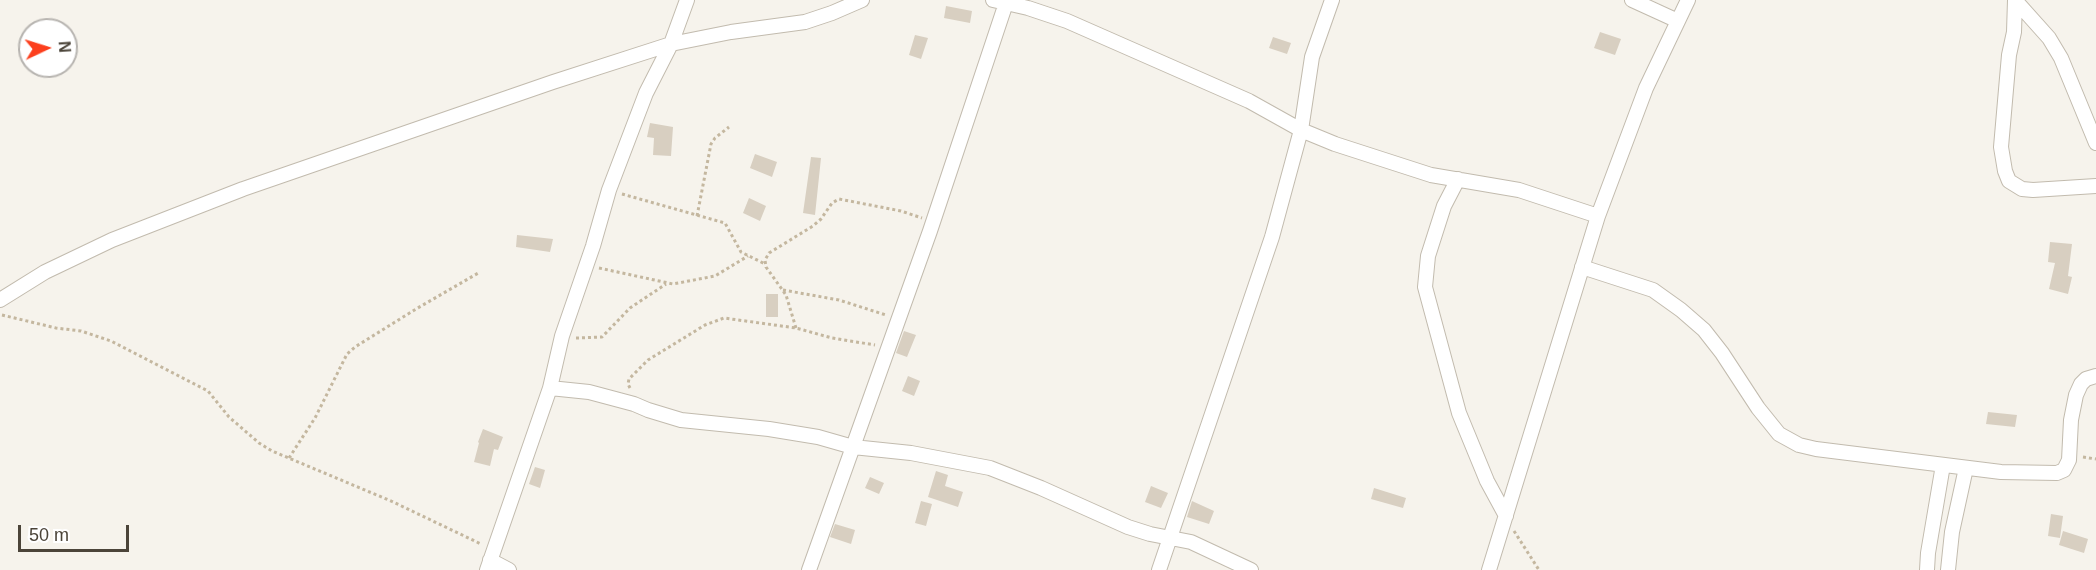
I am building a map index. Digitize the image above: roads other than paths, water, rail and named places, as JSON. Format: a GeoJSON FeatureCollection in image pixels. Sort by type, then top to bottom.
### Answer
{"type":"FeatureCollection","features":[{"type":"Feature","properties":{"kind":"street"},"geometry":{"type":"LineString","coordinates":[[509,570],[490,560],[550,388],[562,336],[609,190],[646,93],[671,44],[687,0]]}},
{"type":"Feature","properties":{"kind":"street"},"geometry":{"type":"LineString","coordinates":[[0,300],[45,272],[111,240],[196,206],[542,86],[671,44],[805,22],[818,19],[862,0]]}},
{"type":"Feature","properties":{"kind":"street"},"geometry":{"type":"LineString","coordinates":[[1160,570],[1272,237],[1301,130],[1312,57],[1332,0]]}},
{"type":"Feature","properties":{"kind":"street"},"geometry":{"type":"LineString","coordinates":[[1632,0],[1678,21]]}},
{"type":"Feature","properties":{"kind":"street"},"geometry":{"type":"LineString","coordinates":[[1489,570],[1599,216],[1646,88],[1688,0]]}},
{"type":"Feature","properties":{"kind":"street"},"geometry":{"type":"LineString","coordinates":[[2015,0],[2049,38],[2061,58],[2096,143]]}},
{"type":"Feature","properties":{"kind":"street"},"geometry":{"type":"LineString","coordinates":[[2015,0],[2014,32],[2009,55],[2001,147],[2009,181],[2022,189],[2033,190],[2096,186]]}},
{"type":"Feature","properties":{"kind":"street"},"geometry":{"type":"LineString","coordinates":[[809,570],[933,222],[1002,1],[1067,21],[1249,101],[1301,130],[1390,164],[1431,175],[1519,190],[1599,216]]}},
{"type":"Feature","properties":{"kind":"street"},"geometry":{"type":"LineString","coordinates":[[1458,179],[1444,206],[1428,256],[1425,288],[1459,413],[1487,481],[1506,516]]}},
{"type":"Feature","properties":{"kind":"street"},"geometry":{"type":"LineString","coordinates":[[1582,267],[1653,290],[1680,310],[1704,330],[1779,434],[1789,440],[1816,449],[2001,472],[2057,473],[2064,470],[2069,460],[2071,420],[2076,394],[2086,379],[2096,376]]}},
{"type":"Feature","properties":{"kind":"street"},"geometry":{"type":"LineString","coordinates":[[550,388],[590,392],[681,420],[789,432],[853,447],[911,453],[990,468],[1128,527],[1191,542],[1251,570]]}},
{"type":"Feature","properties":{"kind":"street"},"geometry":{"type":"LineString","coordinates":[[1927,570],[1943,465]]}},
{"type":"Feature","properties":{"kind":"street"},"geometry":{"type":"LineString","coordinates":[[1948,570],[1952,532],[1966,468]]}}]}
